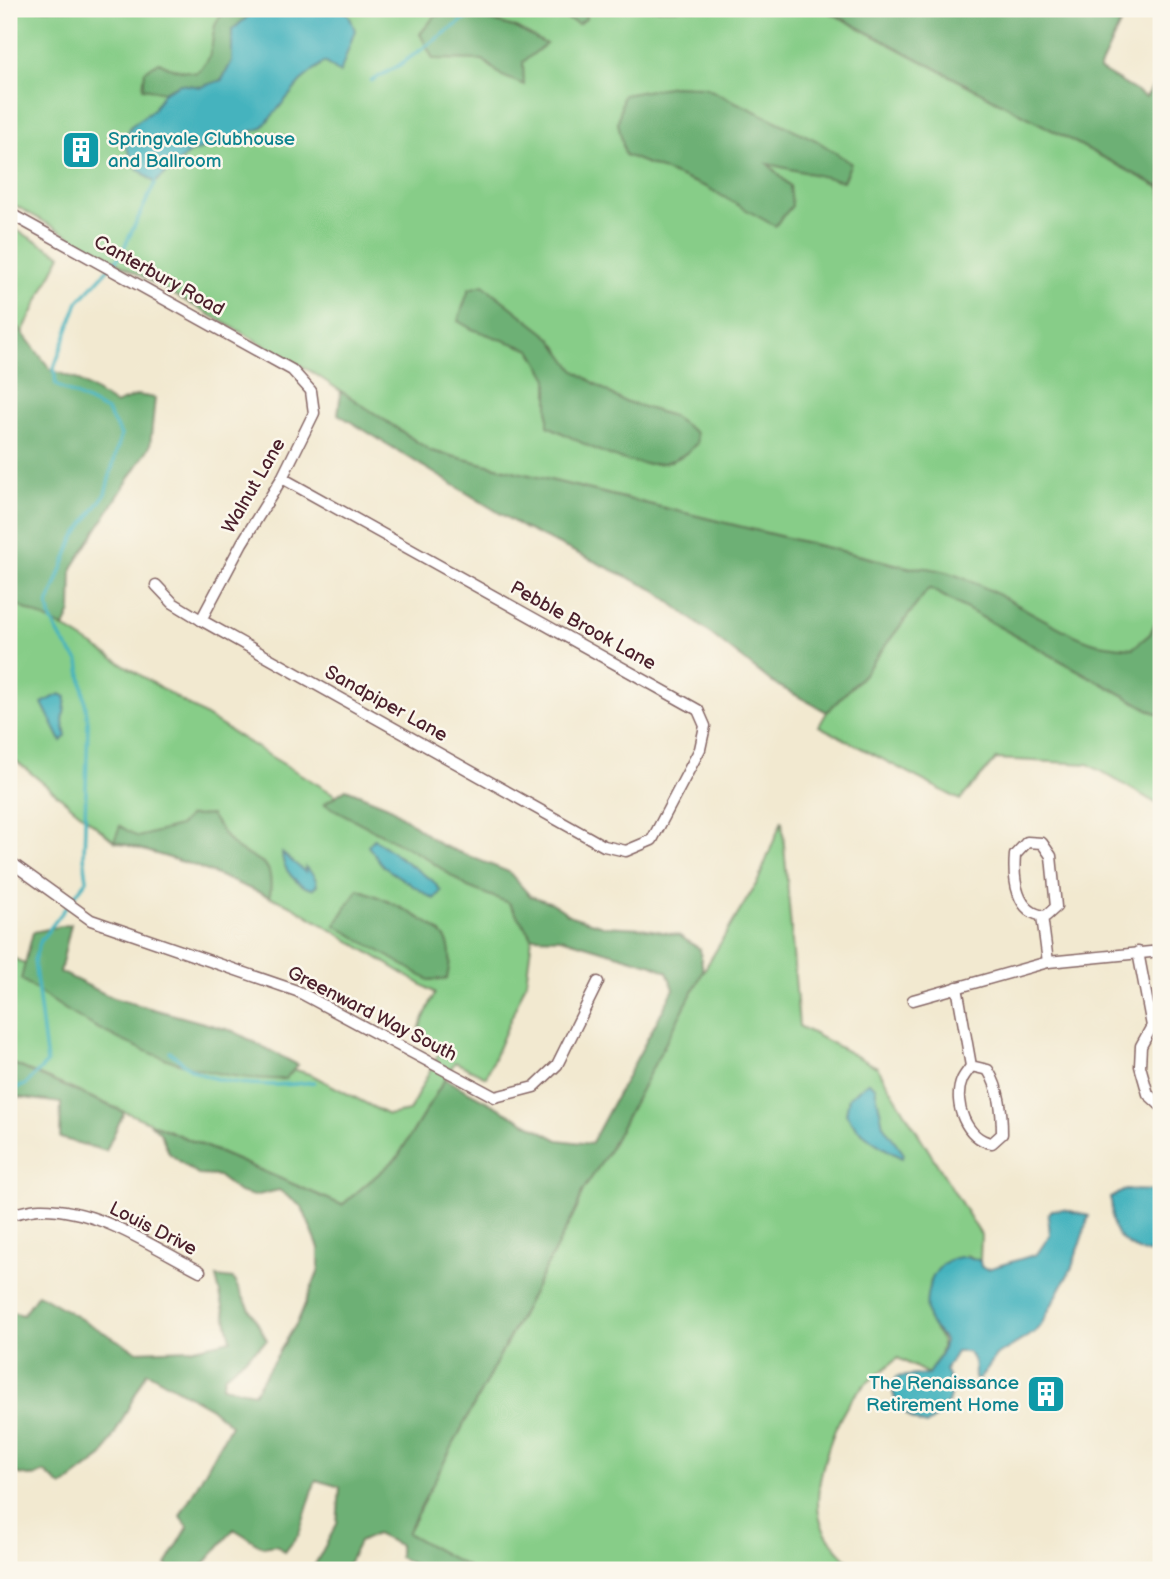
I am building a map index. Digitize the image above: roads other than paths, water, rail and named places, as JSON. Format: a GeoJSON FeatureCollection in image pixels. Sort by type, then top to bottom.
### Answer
{"type":"FeatureCollection","features":[{"type":"Feature","properties":{"kind":"street","name":"Canterbury Road"},"geometry":{"type":"LineString","coordinates":[[9,213],[292,370]]}},
{"type":"Feature","properties":{"kind":"street","name":"Walnut Lane"},"geometry":{"type":"LineString","coordinates":[[201,621],[242,543],[282,478],[314,413],[311,391],[292,370]]}},
{"type":"Feature","properties":{"kind":"street","name":"Pebble Brook Lane"},"geometry":{"type":"LineString","coordinates":[[282,478],[698,710],[705,726],[700,749],[652,840],[626,851],[604,846]]}},
{"type":"Feature","properties":{"kind":"street","name":"Sandpiper Lane"},"geometry":{"type":"LineString","coordinates":[[156,585],[173,603],[201,621],[604,846]]}},
{"type":"Feature","properties":{"kind":"street"},"geometry":{"type":"LineString","coordinates":[[1027,842],[1042,843],[1051,856],[1056,907],[1042,916],[1034,915],[1022,903],[1014,875],[1015,855],[1027,842]]}},
{"type":"Feature","properties":{"kind":"street","name":"Greenward Way South"},"geometry":{"type":"LineString","coordinates":[[9,861],[58,899],[91,920],[297,991],[495,1097],[534,1087],[557,1065],[598,982]]}},
{"type":"Feature","properties":{"kind":"street"},"geometry":{"type":"LineString","coordinates":[[1042,916],[1048,962]]}},
{"type":"Feature","properties":{"kind":"street"},"geometry":{"type":"LineString","coordinates":[[913,1000],[1048,962],[1161,951]]}},
{"type":"Feature","properties":{"kind":"street"},"geometry":{"type":"LineString","coordinates":[[1138,952],[1156,1029],[1141,1046],[1140,1066],[1148,1094],[1161,1106]]}},
{"type":"Feature","properties":{"kind":"street"},"geometry":{"type":"LineString","coordinates":[[957,987],[971,1066],[961,1082],[960,1102],[968,1130],[981,1141],[992,1143],[1002,1134],[1002,1112],[996,1083],[988,1070],[971,1066]]}},
{"type":"Feature","properties":{"kind":"street","name":"Louis Drive"},"geometry":{"type":"LineString","coordinates":[[9,1215],[40,1208],[89,1217],[108,1223],[200,1272]]}},
{"type":"Feature","properties":{"kind":"water"},"geometry":{"type":"Polygon","coordinates":[[[257,9],[343,9],[349,15],[355,30],[340,73],[324,62],[303,79],[262,128],[188,154],[155,183],[136,167],[124,142],[131,126],[153,110],[164,92],[180,84],[201,87],[222,80],[232,61],[232,30],[257,9]]]}},
{"type":"Feature","properties":{"kind":"water"},"geometry":{"type":"Polygon","coordinates":[[[60,694],[66,697],[63,722],[66,736],[61,741],[42,703],[60,694]]]}},
{"type":"Feature","properties":{"kind":"water"},"geometry":{"type":"Polygon","coordinates":[[[374,839],[433,881],[441,891],[434,899],[384,867],[368,846],[374,839]]]}},
{"type":"Feature","properties":{"kind":"water"},"geometry":{"type":"Polygon","coordinates":[[[282,853],[305,872],[305,867],[312,873],[317,885],[313,889],[301,885],[292,876],[282,853]]]}},
{"type":"Feature","properties":{"kind":"water"},"geometry":{"type":"Polygon","coordinates":[[[869,1082],[875,1087],[883,1125],[904,1154],[902,1158],[863,1134],[846,1114],[849,1097],[869,1082]]]}},
{"type":"Feature","properties":{"kind":"water"},"geometry":{"type":"Polygon","coordinates":[[[1125,1190],[1161,1191],[1161,1254],[1130,1246],[1114,1229],[1110,1198],[1125,1190]]]}},
{"type":"Feature","properties":{"kind":"water"},"geometry":{"type":"Polygon","coordinates":[[[1063,1209],[1089,1216],[1072,1267],[1042,1323],[1035,1332],[996,1356],[979,1380],[975,1379],[974,1362],[968,1352],[956,1352],[945,1370],[949,1378],[950,1394],[945,1408],[926,1425],[912,1419],[896,1400],[893,1385],[896,1377],[928,1374],[943,1349],[944,1341],[929,1322],[926,1305],[931,1281],[937,1270],[955,1258],[967,1257],[980,1261],[981,1267],[988,1269],[1037,1254],[1050,1235],[1048,1214],[1052,1210],[1063,1209]]]}},
{"type":"Feature","properties":{"kind":"waterway"},"geometry":{"type":"LineString","coordinates":[[371,81],[398,66],[469,16],[472,9]]}},
{"type":"Feature","properties":{"kind":"waterway"},"geometry":{"type":"LineString","coordinates":[[9,1091],[25,1085],[47,1063],[34,960],[41,940],[87,880],[84,856],[88,722],[79,662],[51,620],[48,605],[73,540],[105,494],[121,435],[107,411],[56,385],[54,368],[78,302],[120,256],[155,183]]}},
{"type":"Feature","properties":{"kind":"waterway"},"geometry":{"type":"LineString","coordinates":[[170,1052],[191,1069],[219,1079],[268,1085],[314,1082]]}},
{"type":"Feature","properties":{"kind":"place","name":"Springvale Clubhouse and Ballroom"},"geometry":{"type":"Point","coordinates":[81,150]}},
{"type":"Feature","properties":{"kind":"place","name":"The Renaissance Retirement Home"},"geometry":{"type":"Point","coordinates":[1046,1394]}}]}
